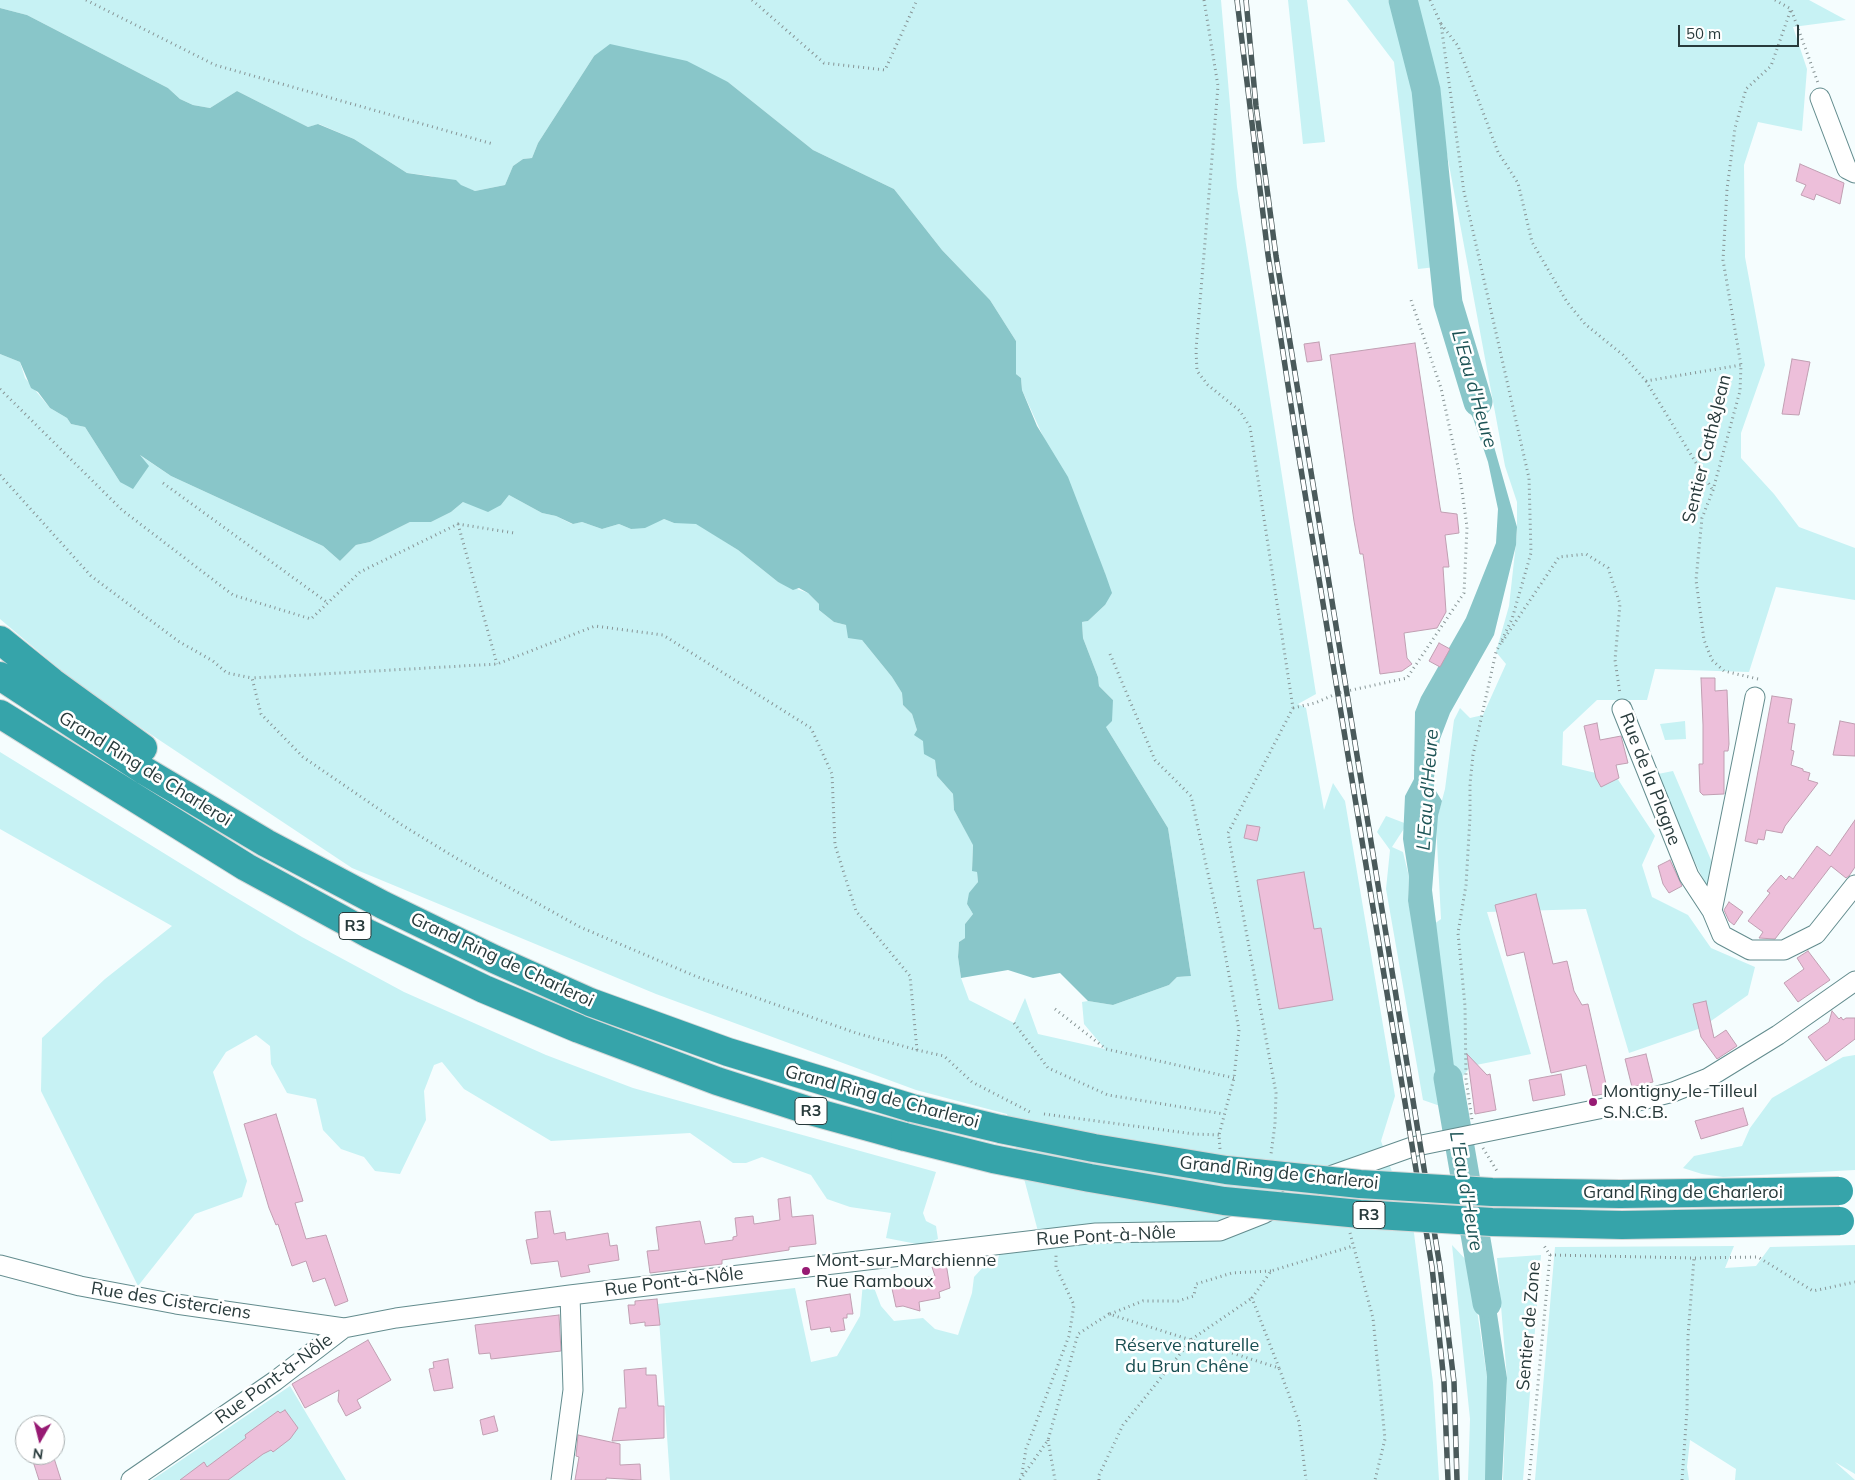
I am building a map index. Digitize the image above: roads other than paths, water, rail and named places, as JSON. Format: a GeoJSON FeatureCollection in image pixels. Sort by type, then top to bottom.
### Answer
{"type":"FeatureCollection","features":[{"type":"Feature","properties":{"kind":"highway"},"geometry":{"type":"LineString","coordinates":[[0,640],[127,738],[234,806],[266,843]]}},
{"type":"Feature","properties":{"kind":"highway","name":"Grand Ring de Charleroi"},"geometry":{"type":"LineString","coordinates":[[0,676],[145,771],[266,843],[391,910],[590,1002],[728,1052],[912,1108],[1000,1129],[1112,1151],[1226,1170],[1360,1184],[1492,1192],[1620,1194],[1847,1191]]}},
{"type":"Feature","properties":{"kind":"highway","name":"Grand Ring de Charleroi"},"geometry":{"type":"LineString","coordinates":[[5,720],[246,867],[369,934],[484,988],[579,1029],[718,1081],[807,1110],[905,1137],[993,1159],[1090,1178],[1224,1200],[1360,1214],[1492,1222],[1622,1225],[1847,1220]]}},
{"type":"Feature","properties":{"kind":"street"},"geometry":{"type":"LineString","coordinates":[[1820,98],[1847,169],[1855,173]]}},
{"type":"Feature","properties":{"kind":"street"},"geometry":{"type":"LineString","coordinates":[[1712,910],[1755,697]]}},
{"type":"Feature","properties":{"kind":"street","name":"Rue de la Plagne"},"geometry":{"type":"LineString","coordinates":[[1622,709],[1688,876],[1712,910],[1722,935],[1750,950],[1784,950],[1816,934],[1855,885]]}},
{"type":"Feature","properties":{"kind":"street"},"geometry":{"type":"LineString","coordinates":[[1851,983],[1855,966]]}},
{"type":"Feature","properties":{"kind":"street","name":"Rue Pont-à-Nôle"},"geometry":{"type":"LineString","coordinates":[[131,1480],[275,1381],[344,1328],[396,1318],[570,1295],[1055,1237],[1096,1233],[1220,1231],[1263,1214],[1333,1175],[1412,1148],[1673,1092],[1708,1078],[1778,1035],[1851,983]]}},
{"type":"Feature","properties":{"kind":"street","name":"Rue des Cisterciens"},"geometry":{"type":"LineString","coordinates":[[0,1266],[100,1290],[176,1304],[344,1328]]}},
{"type":"Feature","properties":{"kind":"street"},"geometry":{"type":"LineString","coordinates":[[561,1480],[573,1390],[570,1295]]}},
{"type":"Feature","properties":{"kind":"water"},"geometry":{"type":"Polygon","coordinates":[[[0,8],[27,15],[168,88],[180,99],[193,105],[210,108],[237,91],[308,127],[318,124],[354,139],[407,173],[456,180],[461,185],[475,191],[505,185],[513,166],[523,159],[532,158],[538,143],[594,56],[610,44],[687,61],[728,82],[813,150],[894,189],[942,250],[990,300],[1016,341],[1016,374],[1021,378],[1022,390],[1037,426],[1068,477],[1105,573],[1112,593],[1105,605],[1088,621],[1082,622],[1083,638],[1098,677],[1099,686],[1113,700],[1112,721],[1106,727],[1168,828],[1191,976],[1177,977],[1169,985],[1113,1005],[1088,1001],[1060,973],[1033,978],[1008,970],[961,978],[958,957],[959,942],[965,938],[965,924],[973,914],[967,904],[969,893],[978,882],[977,872],[972,871],[973,845],[954,810],[953,794],[937,776],[935,760],[924,754],[923,741],[914,735],[917,730],[912,714],[903,705],[902,693],[892,677],[862,640],[848,638],[846,625],[834,622],[819,610],[819,604],[808,593],[799,588],[793,590],[778,582],[738,550],[696,524],[674,523],[664,519],[645,528],[631,529],[619,524],[602,529],[582,522],[573,524],[556,516],[542,513],[509,495],[501,505],[488,512],[463,502],[451,512],[431,522],[410,522],[370,542],[356,545],[340,561],[323,546],[171,476],[140,455],[149,466],[133,489],[120,482],[85,427],[71,424],[67,418],[50,408],[38,392],[31,388],[20,362],[0,354],[0,8]]]}},
{"type":"Feature","properties":{"kind":"water"},"geometry":{"type":"Polygon","coordinates":[[[1474,364],[1485,415],[1517,527],[1516,545],[1494,635],[1450,713],[1440,739],[1434,777],[1434,788],[1442,801],[1438,816],[1432,890],[1460,1115],[1443,1118],[1408,901],[1409,877],[1403,839],[1405,796],[1414,779],[1415,712],[1421,697],[1466,618],[1496,543],[1498,509],[1488,462],[1473,418],[1466,405],[1465,393],[1459,379],[1460,368],[1474,364]]]}},
{"type":"Feature","properties":{"kind":"water"},"geometry":{"type":"Polygon","coordinates":[[[1489,1262],[1507,1378],[1502,1480],[1485,1480],[1487,1377],[1473,1267],[1489,1262]]]}},
{"type":"Feature","properties":{"kind":"waterway","name":"L'Eau d'Heure"},"geometry":{"type":"LineString","coordinates":[[1403,0],[1426,90],[1448,303],[1478,402]]}},
{"type":"Feature","properties":{"kind":"waterway","name":"L'Eau d'Heure"},"geometry":{"type":"LineString","coordinates":[[1448,1078],[1487,1303]]}},
{"type":"Feature","properties":{"kind":"railway"},"geometry":{"type":"LineString","coordinates":[[1237,0],[1268,255],[1299,457],[1432,1267],[1444,1382],[1448,1480]]}},
{"type":"Feature","properties":{"kind":"railway"},"geometry":{"type":"LineString","coordinates":[[1246,0],[1256,106],[1276,256],[1440,1267],[1454,1382],[1457,1480]]}},
{"type":"Feature","properties":{"kind":"place","name":"Montigny-le-Tilleul S.N.C.B."},"geometry":{"type":"Point","coordinates":[1593,1102]}},
{"type":"Feature","properties":{"kind":"place","name":"Mont-sur-Marchienne Rue Ramboux"},"geometry":{"type":"Point","coordinates":[806,1271]}},
{"type":"Feature","properties":{"kind":"park label","name":"Réserve naturelle du Brun Chêne"},"geometry":{"type":"Point","coordinates":[1187,1356]}}]}
